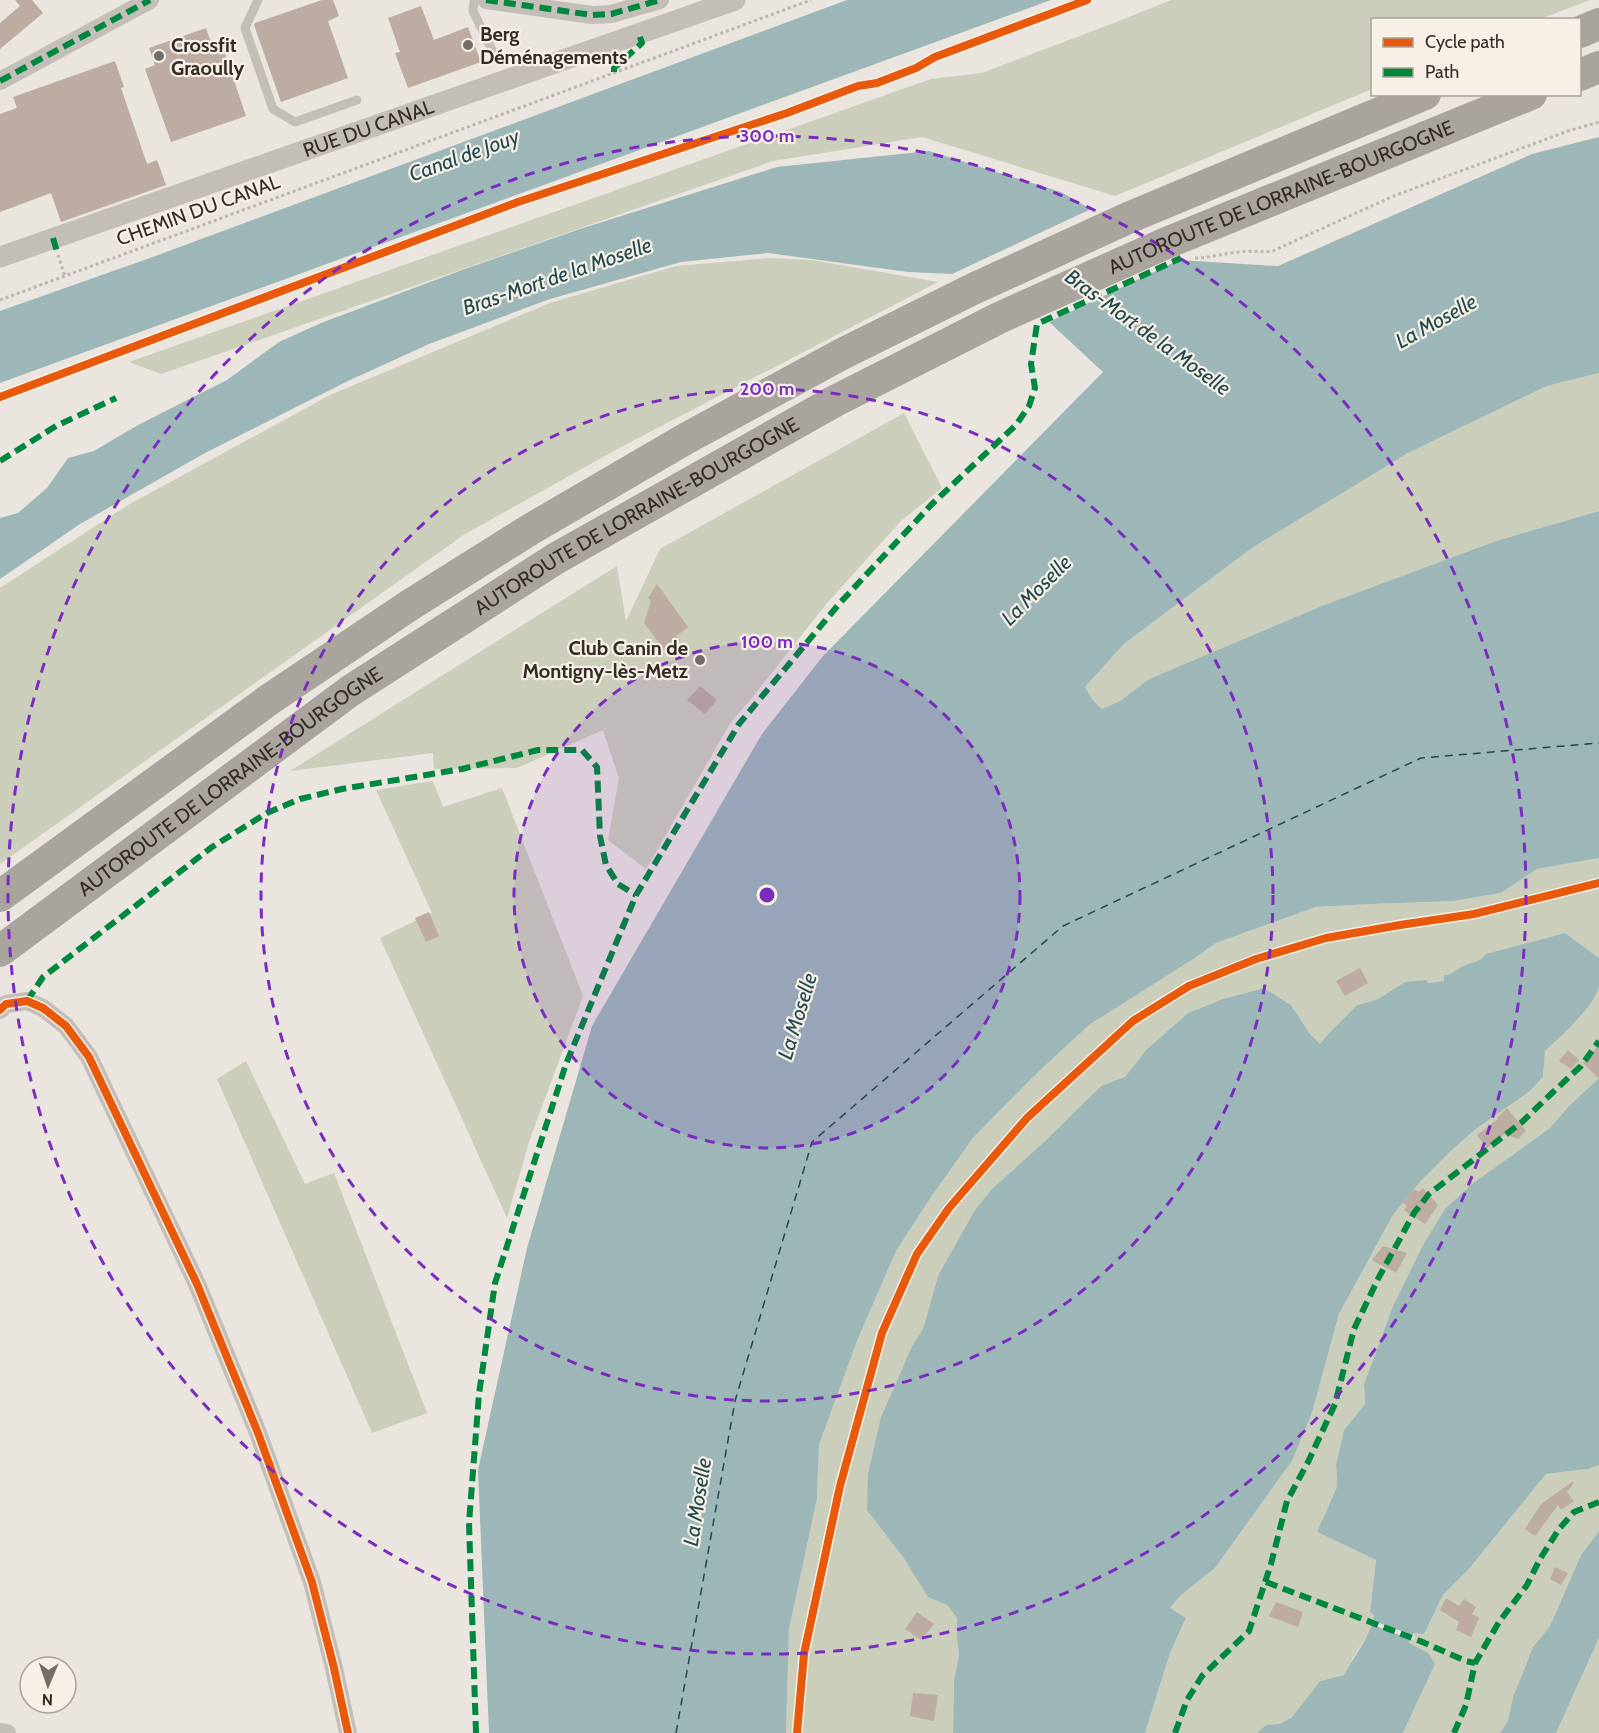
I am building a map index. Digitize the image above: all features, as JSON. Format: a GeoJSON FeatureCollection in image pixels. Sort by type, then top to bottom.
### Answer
{"type":"FeatureCollection","features":[{"type":"Feature","properties":{"kind":"highway"},"geometry":{"type":"LineString","coordinates":[[1581,32],[1599,24]]}},
{"type":"Feature","properties":{"kind":"highway"},"geometry":{"type":"LineString","coordinates":[[1581,75],[1599,67]]}},
{"type":"Feature","properties":{"kind":"highway","name":"AUTOROUTE DE LORRAINE-BOURGOGNE"},"geometry":{"type":"LineString","coordinates":[[0,896],[270,699],[410,605],[687,438],[842,354],[974,289],[1128,218],[1420,96]]}},
{"type":"Feature","properties":{"kind":"highway","name":"AUTOROUTE DE LORRAINE-BOURGOGNE"},"geometry":{"type":"LineString","coordinates":[[0,951],[350,691],[555,559],[836,401],[1001,317],[1177,251],[1526,96]]}},
{"type":"Feature","properties":{"kind":"street"},"geometry":{"type":"LineString","coordinates":[[0,81],[150,0]]}},
{"type":"Feature","properties":{"kind":"street"},"geometry":{"type":"LineString","coordinates":[[486,0],[592,15],[611,14],[660,0],[660,17],[663,26]]}},
{"type":"Feature","properties":{"kind":"street","name":"RUE DU CANAL"},"geometry":{"type":"LineString","coordinates":[[0,257],[735,0]]}},
{"type":"Feature","properties":{"kind":"street"},"geometry":{"type":"LineString","coordinates":[[0,1010],[6,1004],[27,1001],[43,1008],[66,1026],[89,1057],[197,1284],[258,1433],[312,1582],[348,1733]]}},
{"type":"Feature","properties":{"kind":"street"},"geometry":{"type":"LineString","coordinates":[[0,1732],[7,1733]]}},
{"type":"Feature","properties":{"kind":"lane"},"geometry":{"type":"LineString","coordinates":[[258,0],[245,28],[273,109],[295,122],[357,100]]}},
{"type":"Feature","properties":{"kind":"lane"},"geometry":{"type":"LineString","coordinates":[[474,0],[473,11],[492,50]]}},
{"type":"Feature","properties":{"kind":"path"},"geometry":{"type":"LineString","coordinates":[[1177,251],[1209,258],[1241,251],[1262,253],[1273,251],[1390,197],[1568,131],[1599,122]]}},
{"type":"Feature","properties":{"kind":"path"},"geometry":{"type":"LineString","coordinates":[[58,255],[65,276]]}},
{"type":"Feature","properties":{"kind":"green space"},"geometry":{"type":"Polygon","coordinates":[[[1171,0],[1590,0],[1543,18],[1371,18],[1371,89],[1115,196],[922,137],[773,161],[161,374],[129,362],[931,79],[982,73],[1171,0]]]}},
{"type":"Feature","properties":{"kind":"green space"},"geometry":{"type":"Polygon","coordinates":[[[770,258],[812,260],[938,282],[623,446],[465,534],[0,864],[0,588],[128,505],[330,395],[550,303],[676,266],[770,258]]]}},
{"type":"Feature","properties":{"kind":"green space"},"geometry":{"type":"Polygon","coordinates":[[[1599,373],[1599,511],[1496,541],[1324,605],[1149,679],[1120,701],[1102,709],[1093,700],[1085,687],[1124,644],[1252,548],[1408,453],[1547,386],[1599,373]]]}},
{"type":"Feature","properties":{"kind":"green space","name":"Club Canin de Montigny-lès-Metz"},"geometry":{"type":"Polygon","coordinates":[[[904,413],[942,488],[901,521],[827,603],[731,722],[646,869],[608,840],[619,778],[603,730],[517,768],[434,769],[433,753],[290,771],[617,566],[626,621],[660,549],[904,413]]]}},
{"type":"Feature","properties":{"kind":"green space"},"geometry":{"type":"Polygon","coordinates":[[[433,781],[443,807],[502,788],[583,996],[530,1139],[507,1218],[380,938],[432,913],[376,790],[433,781]]]}},
{"type":"Feature","properties":{"kind":"green space"},"geometry":{"type":"Polygon","coordinates":[[[1599,858],[1599,958],[1565,933],[1487,954],[1483,959],[1461,967],[1444,981],[1405,982],[1376,1000],[1357,1005],[1320,1045],[1291,1005],[1264,988],[1223,999],[1188,1013],[1147,1049],[1125,1078],[1101,1086],[992,1189],[938,1276],[923,1329],[912,1346],[881,1417],[903,1557],[928,1596],[947,1605],[957,1618],[959,1655],[954,1680],[953,1733],[786,1733],[789,1629],[817,1499],[819,1445],[857,1341],[896,1251],[973,1138],[1034,1076],[1089,1025],[1216,943],[1316,907],[1454,901],[1501,893],[1537,869],[1599,858]]]}},
{"type":"Feature","properties":{"kind":"green space"},"geometry":{"type":"Polygon","coordinates":[[[1599,987],[1599,1078],[1569,1106],[1550,1128],[1472,1184],[1445,1209],[1424,1243],[1393,1306],[1364,1384],[1365,1404],[1344,1430],[1336,1464],[1337,1487],[1317,1532],[1376,1560],[1370,1611],[1374,1615],[1372,1628],[1344,1675],[1320,1681],[1291,1718],[1280,1724],[1266,1725],[1257,1733],[1145,1733],[1170,1653],[1186,1619],[1170,1608],[1181,1595],[1215,1568],[1292,1461],[1312,1413],[1339,1314],[1393,1215],[1419,1183],[1452,1150],[1476,1129],[1530,1091],[1543,1077],[1545,1051],[1581,1013],[1599,987]]]}},
{"type":"Feature","properties":{"kind":"green space"},"geometry":{"type":"Polygon","coordinates":[[[246,1061],[305,1184],[334,1173],[427,1413],[372,1433],[217,1079],[246,1061]]]}},
{"type":"Feature","properties":{"kind":"green space"},"geometry":{"type":"Polygon","coordinates":[[[1599,1465],[1599,1531],[1581,1555],[1550,1626],[1533,1647],[1513,1697],[1508,1721],[1500,1733],[1403,1733],[1435,1664],[1409,1643],[1413,1633],[1424,1633],[1443,1595],[1468,1570],[1546,1474],[1588,1469],[1599,1465]]]}},
{"type":"Feature","properties":{"kind":"green space"},"geometry":{"type":"Polygon","coordinates":[[[1599,1638],[1599,1733],[1556,1733],[1599,1638]]]}},
{"type":"Feature","properties":{"kind":"water","name":"Canal de Jouy"},"geometry":{"type":"Polygon","coordinates":[[[847,0],[1051,0],[0,383],[0,311],[150,258],[847,0]]]}},
{"type":"Feature","properties":{"kind":"water"},"geometry":{"type":"Polygon","coordinates":[[[1599,137],[1599,373],[1547,386],[1408,453],[1252,548],[1124,644],[1085,687],[1102,709],[1120,701],[1149,679],[1324,605],[1496,541],[1599,511],[1599,858],[1537,869],[1501,893],[1454,901],[1316,907],[1216,943],[1089,1025],[1034,1076],[973,1138],[896,1251],[857,1341],[819,1445],[817,1499],[789,1629],[786,1733],[489,1733],[478,1470],[527,1248],[592,1026],[762,734],[823,656],[1103,372],[1049,322],[952,274],[908,272],[768,253],[681,262],[550,299],[429,344],[348,381],[205,453],[80,524],[0,579],[0,518],[18,513],[47,488],[68,458],[94,451],[138,425],[227,380],[279,342],[321,323],[580,229],[777,167],[929,151],[1061,192],[1179,260],[1278,266],[1532,154],[1599,137]]]}},
{"type":"Feature","properties":{"kind":"water"},"geometry":{"type":"Polygon","coordinates":[[[1565,933],[1599,958],[1599,986],[1596,994],[1576,1021],[1545,1051],[1543,1077],[1530,1091],[1476,1129],[1452,1150],[1419,1183],[1393,1215],[1339,1314],[1312,1413],[1292,1461],[1215,1568],[1181,1595],[1170,1608],[1186,1618],[1170,1653],[1145,1733],[953,1733],[954,1680],[959,1655],[957,1618],[947,1605],[928,1597],[903,1557],[867,1510],[868,1474],[881,1417],[912,1346],[923,1329],[938,1276],[975,1210],[992,1189],[1101,1086],[1125,1077],[1147,1049],[1188,1013],[1223,999],[1264,988],[1291,1005],[1310,1034],[1320,1044],[1357,1005],[1376,1000],[1405,982],[1444,981],[1444,975],[1478,961],[1486,954],[1565,933]]]}},
{"type":"Feature","properties":{"kind":"water"},"geometry":{"type":"Polygon","coordinates":[[[1599,1078],[1599,1465],[1588,1469],[1546,1474],[1468,1570],[1443,1595],[1424,1634],[1413,1633],[1409,1643],[1428,1653],[1435,1664],[1403,1733],[1257,1733],[1266,1725],[1280,1724],[1291,1718],[1320,1681],[1344,1675],[1373,1622],[1374,1615],[1370,1612],[1376,1560],[1317,1532],[1337,1487],[1336,1464],[1344,1430],[1365,1404],[1364,1384],[1393,1306],[1424,1243],[1445,1209],[1472,1184],[1550,1128],[1569,1106],[1599,1078]]]}},
{"type":"Feature","properties":{"kind":"water"},"geometry":{"type":"Polygon","coordinates":[[[1599,1531],[1599,1638],[1556,1733],[1500,1733],[1508,1721],[1513,1697],[1533,1647],[1550,1626],[1581,1555],[1599,1531]]]}},
{"type":"Feature","properties":{"kind":"pier"},"geometry":{"type":"Polygon","coordinates":[[[1091,209],[1179,260],[1049,322],[952,274],[1091,209]]]}},
{"type":"Feature","properties":{"kind":"pier"},"geometry":{"type":"Polygon","coordinates":[[[1371,1620],[1415,1636],[1413,1640],[1370,1624],[1371,1620]]]}},
{"type":"Feature","properties":{"kind":"building"},"geometry":{"type":"Polygon","coordinates":[[[15,0],[32,0],[43,13],[0,49],[0,23],[20,6],[15,0]]]}},
{"type":"Feature","properties":{"kind":"building"},"geometry":{"type":"Polygon","coordinates":[[[322,0],[333,0],[339,16],[328,21],[348,78],[281,102],[254,25],[322,0]]]}},
{"type":"Feature","properties":{"kind":"building"},"geometry":{"type":"Polygon","coordinates":[[[421,6],[434,40],[468,27],[481,62],[408,88],[395,53],[400,52],[388,18],[421,6]]]}},
{"type":"Feature","properties":{"kind":"building"},"geometry":{"type":"Polygon","coordinates":[[[206,28],[212,46],[221,42],[246,116],[171,142],[145,69],[155,65],[149,48],[206,28]]]}},
{"type":"Feature","properties":{"kind":"building"},"geometry":{"type":"Polygon","coordinates":[[[115,61],[124,87],[121,88],[147,164],[157,160],[166,185],[61,222],[51,193],[0,212],[0,114],[17,108],[13,97],[115,61]]]}},
{"type":"Feature","properties":{"kind":"building"},"geometry":{"type":"Polygon","coordinates":[[[657,584],[688,627],[676,636],[680,640],[665,651],[644,623],[651,601],[648,598],[657,584]]]}},
{"type":"Feature","properties":{"kind":"building"},"geometry":{"type":"Polygon","coordinates":[[[700,686],[717,700],[705,714],[687,700],[700,686]]]}},
{"type":"Feature","properties":{"kind":"building"},"geometry":{"type":"Polygon","coordinates":[[[429,912],[439,936],[426,942],[415,918],[429,912]]]}},
{"type":"Feature","properties":{"kind":"building"},"geometry":{"type":"Polygon","coordinates":[[[1360,968],[1368,983],[1345,996],[1336,981],[1360,968]]]}},
{"type":"Feature","properties":{"kind":"building"},"geometry":{"type":"Polygon","coordinates":[[[1599,1045],[1599,1079],[1583,1063],[1599,1045]]]}},
{"type":"Feature","properties":{"kind":"building"},"geometry":{"type":"Polygon","coordinates":[[[1568,1050],[1579,1060],[1571,1069],[1559,1061],[1568,1050]]]}},
{"type":"Feature","properties":{"kind":"building"},"geometry":{"type":"Polygon","coordinates":[[[1507,1108],[1526,1131],[1518,1139],[1505,1134],[1487,1148],[1477,1135],[1498,1119],[1507,1108]]]}},
{"type":"Feature","properties":{"kind":"building"},"geometry":{"type":"Polygon","coordinates":[[[1423,1188],[1438,1205],[1425,1224],[1404,1210],[1407,1206],[1403,1203],[1414,1189],[1419,1192],[1423,1188]]]}},
{"type":"Feature","properties":{"kind":"building"},"geometry":{"type":"Polygon","coordinates":[[[1383,1246],[1407,1253],[1396,1273],[1372,1260],[1383,1246]]]}},
{"type":"Feature","properties":{"kind":"building"},"geometry":{"type":"Polygon","coordinates":[[[1572,1482],[1574,1483],[1567,1492],[1574,1501],[1561,1510],[1558,1505],[1535,1536],[1525,1529],[1541,1504],[1572,1482]]]}},
{"type":"Feature","properties":{"kind":"building"},"geometry":{"type":"Polygon","coordinates":[[[1555,1567],[1568,1573],[1561,1585],[1550,1579],[1555,1567]]]}},
{"type":"Feature","properties":{"kind":"building"},"geometry":{"type":"Polygon","coordinates":[[[1446,1598],[1459,1606],[1464,1599],[1476,1607],[1472,1614],[1479,1618],[1471,1637],[1456,1630],[1459,1622],[1440,1610],[1446,1598]]]}},
{"type":"Feature","properties":{"kind":"building"},"geometry":{"type":"Polygon","coordinates":[[[1276,1602],[1303,1612],[1298,1627],[1269,1616],[1276,1602]]]}},
{"type":"Feature","properties":{"kind":"building"},"geometry":{"type":"Polygon","coordinates":[[[917,1612],[934,1624],[921,1640],[905,1629],[917,1612]]]}},
{"type":"Feature","properties":{"kind":"building"},"geometry":{"type":"Polygon","coordinates":[[[913,1693],[938,1695],[934,1721],[910,1716],[913,1693]]]}},
{"type":"Feature","properties":{"kind":"ferry route"},"geometry":{"type":"LineString","coordinates":[[676,1733],[735,1401],[812,1142],[1063,926],[1421,758],[1599,743]]}},
{"type":"Feature","properties":{"kind":"marked path"},"geometry":{"type":"LineString","coordinates":[[0,81],[150,0]]}},
{"type":"Feature","properties":{"kind":"marked path"},"geometry":{"type":"LineString","coordinates":[[486,0],[592,15],[611,14],[660,0]]}},
{"type":"Feature","properties":{"kind":"marked path"},"geometry":{"type":"LineString","coordinates":[[614,72],[614,68],[642,43],[639,34]]}},
{"type":"Feature","properties":{"kind":"marked path"},"geometry":{"type":"LineString","coordinates":[[53,238],[58,255]]}},
{"type":"Feature","properties":{"kind":"marked path"},"geometry":{"type":"LineString","coordinates":[[476,1733],[469,1523],[479,1394],[495,1283],[566,1064],[636,895],[739,724],[839,604],[932,504],[1016,425],[1029,406],[1035,388],[1031,364],[1037,324],[1181,258]]}},
{"type":"Feature","properties":{"kind":"marked path"},"geometry":{"type":"LineString","coordinates":[[0,461],[56,426],[116,398]]}},
{"type":"Feature","properties":{"kind":"marked path"},"geometry":{"type":"LineString","coordinates":[[27,1001],[43,977],[212,847],[267,813],[300,799],[342,789],[462,769],[538,750],[582,750],[597,767],[600,836],[606,865],[618,884],[636,895]]}},
{"type":"Feature","properties":{"kind":"marked path"},"geometry":{"type":"LineString","coordinates":[[1175,1733],[1187,1700],[1202,1676],[1249,1631],[1271,1564],[1287,1501],[1335,1404],[1354,1329],[1414,1213],[1429,1194],[1522,1122],[1581,1066],[1599,1041]]}},
{"type":"Feature","properties":{"kind":"marked path"},"geometry":{"type":"LineString","coordinates":[[1454,1733],[1466,1705],[1475,1663],[1499,1622],[1527,1585],[1559,1529],[1574,1512],[1599,1502]]}},
{"type":"Feature","properties":{"kind":"marked path"},"geometry":{"type":"LineString","coordinates":[[1266,1582],[1475,1663]]}},
{"type":"Feature","properties":{"kind":"cycle path"},"geometry":{"type":"LineString","coordinates":[[0,397],[518,202],[787,113],[858,86],[877,83],[916,68],[935,57],[1087,0]]}},
{"type":"Feature","properties":{"kind":"cycle path"},"geometry":{"type":"LineString","coordinates":[[797,1733],[804,1654],[840,1486],[882,1333],[917,1254],[949,1208],[1027,1118],[1133,1021],[1189,986],[1256,959],[1326,938],[1474,914],[1599,883]]}},
{"type":"Feature","properties":{"kind":"cycle path"},"geometry":{"type":"LineString","coordinates":[[0,1010],[6,1004],[27,1001],[43,1008],[66,1026],[89,1057],[197,1284],[258,1433],[312,1582],[348,1733]]}},
{"type":"Feature","properties":{"kind":"place","name":"Berg Déménagements"},"geometry":{"type":"Point","coordinates":[468,45]}},
{"type":"Feature","properties":{"kind":"place","name":"Crossfit Graoully"},"geometry":{"type":"Point","coordinates":[159,56]}},
{"type":"Feature","properties":{"kind":"place","name":"Club Canin de Montigny-lès-Metz"},"geometry":{"type":"Point","coordinates":[700,660]}},
{"type":"Feature","properties":{"kind":"water label","name":"Bras-Mort de la Moselle"},"geometry":{"type":"Point","coordinates":[557,276]}},
{"type":"Feature","properties":{"kind":"water label","name":"La Moselle"},"geometry":{"type":"Point","coordinates":[1436,321]}},
{"type":"Feature","properties":{"kind":"water label","name":"Bras-Mort de la Moselle"},"geometry":{"type":"Point","coordinates":[1148,332]}},
{"type":"Feature","properties":{"kind":"water label","name":"La Moselle"},"geometry":{"type":"Point","coordinates":[1036,590]}},
{"type":"Feature","properties":{"kind":"water label","name":"La Moselle"},"geometry":{"type":"Point","coordinates":[797,1016]}},
{"type":"Feature","properties":{"kind":"water label","name":"La Moselle"},"geometry":{"type":"Point","coordinates":[697,1502]}}]}
